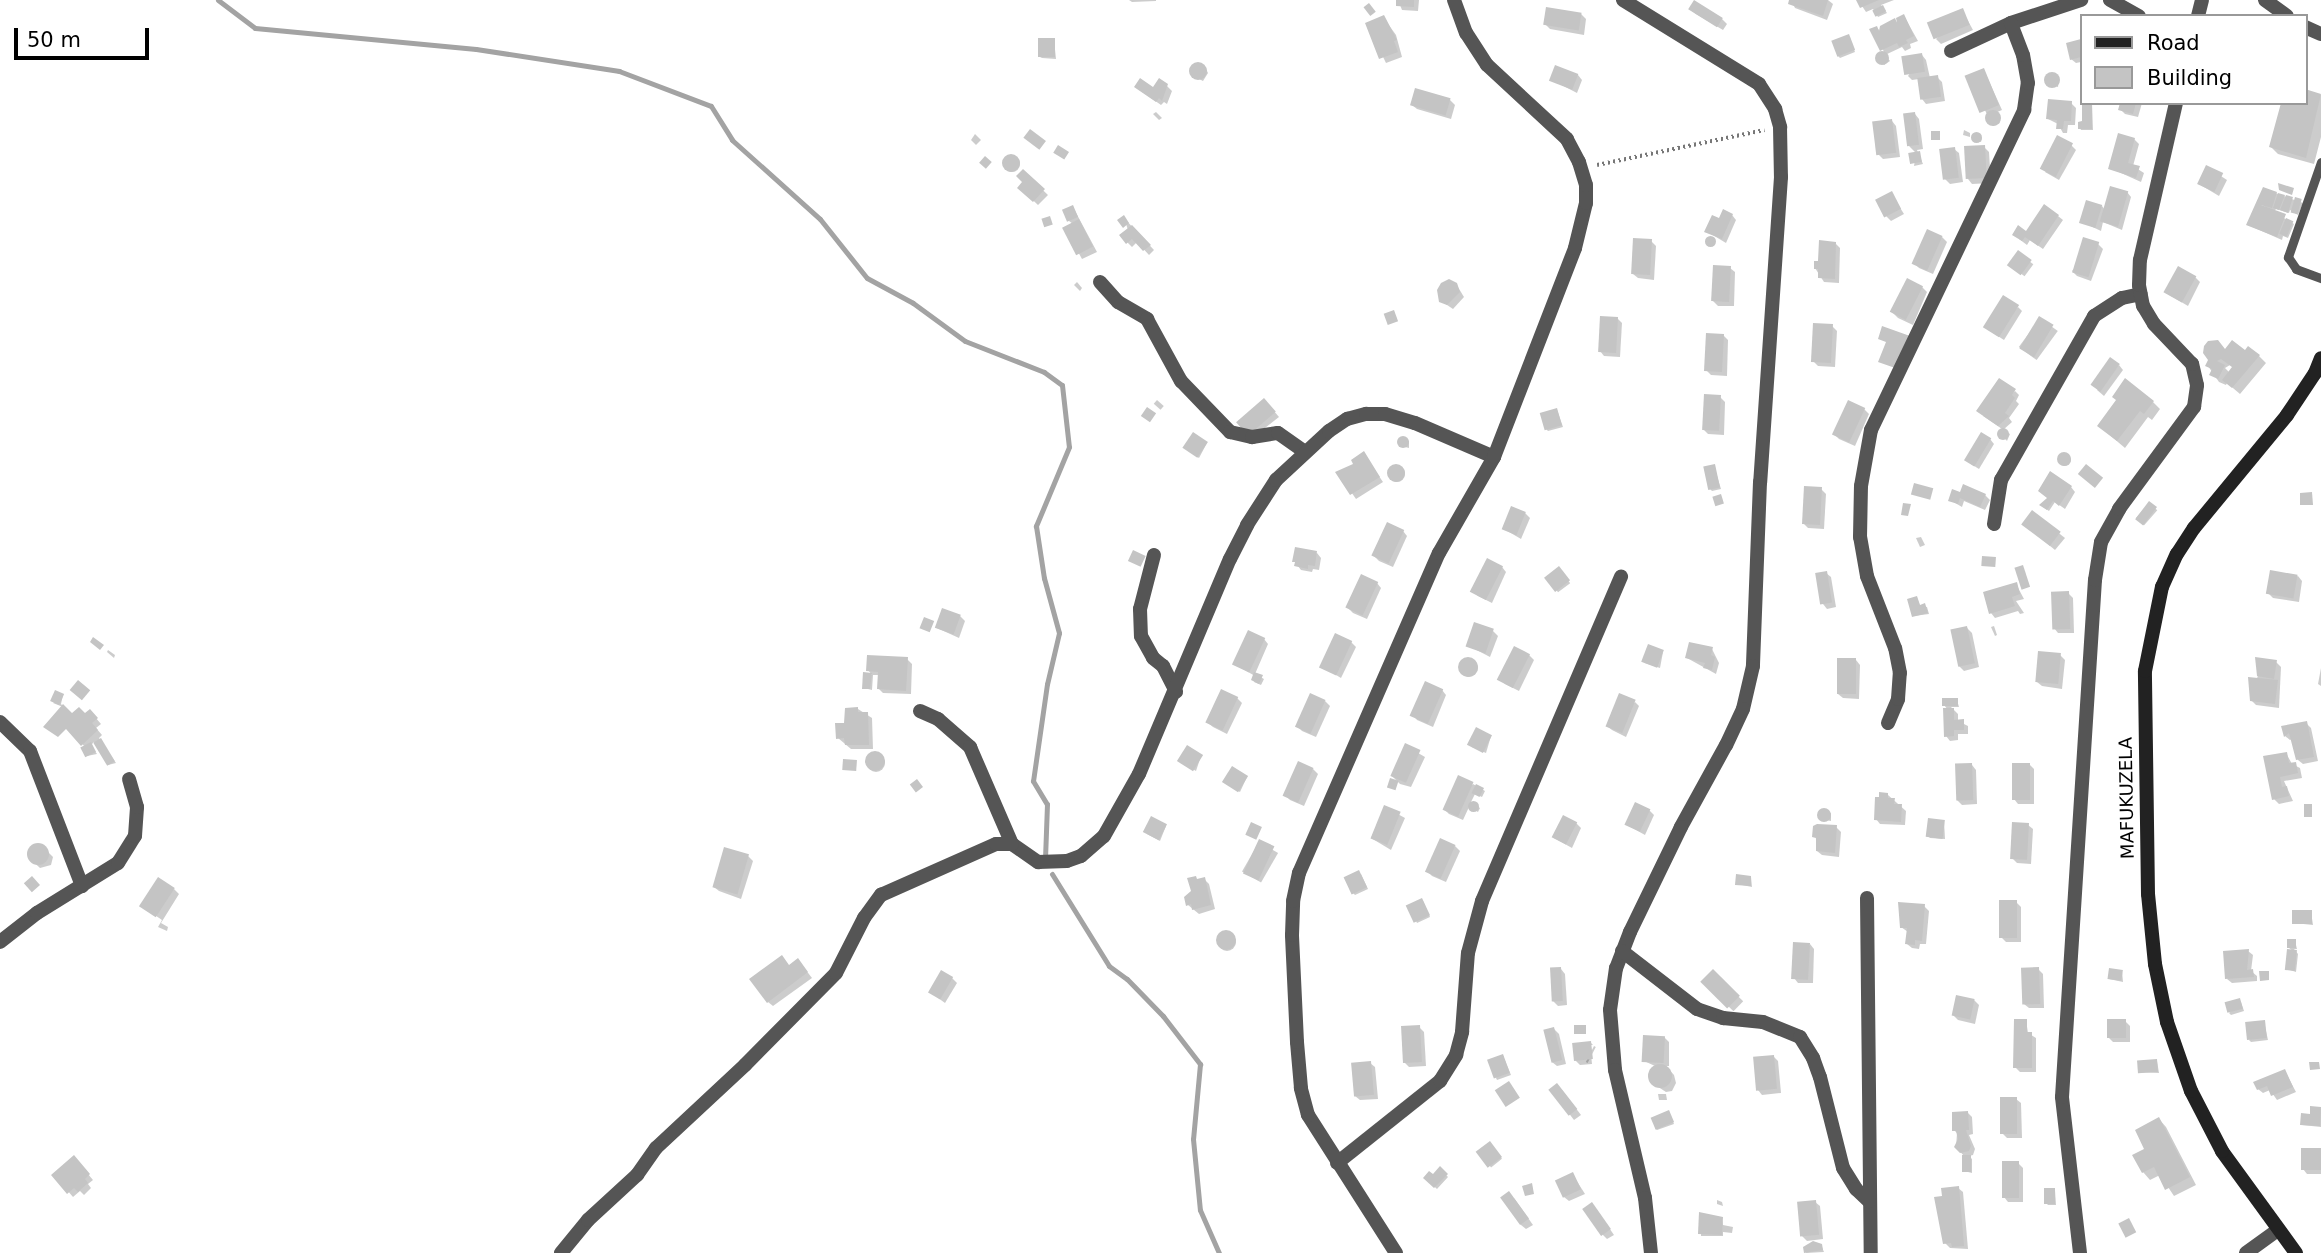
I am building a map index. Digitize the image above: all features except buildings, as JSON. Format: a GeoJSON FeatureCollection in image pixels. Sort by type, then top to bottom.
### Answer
{"type":"FeatureCollection","features":[{"type":"Feature","properties":{"kind":"main road","name":"MAFUKUZELA"},"geometry":{"type":"LineString","coordinates":[[2296,1253],[2222,1151],[2191,1091],[2166,1022],[2155,964],[2148,894],[2145,671],[2162,587],[2177,554],[2194,528],[2287,415],[2315,373],[2321,359]]}},
{"type":"Feature","properties":{"kind":"street"},"geometry":{"type":"LineString","coordinates":[[1396,1253],[1308,1115],[1301,1088],[1292,935],[1293,901],[1300,873],[1439,553],[1494,457],[1583,224],[1586,186],[1581,168],[1567,139],[1487,65],[1466,33],[1454,0]]}},
{"type":"Feature","properties":{"kind":"street"},"geometry":{"type":"LineString","coordinates":[[1623,0],[1759,84],[1775,109],[1780,127],[1781,177],[1760,482],[1753,666],[1738,721],[1681,827],[1616,968],[1610,1031],[1615,1070],[1646,1198],[1651,1253]]}},
{"type":"Feature","properties":{"kind":"street"},"geometry":{"type":"LineString","coordinates":[[1951,51],[2011,23],[2081,0]]}},
{"type":"Feature","properties":{"kind":"street"},"geometry":{"type":"LineString","coordinates":[[2110,0],[2135,14]]}},
{"type":"Feature","properties":{"kind":"street"},"geometry":{"type":"LineString","coordinates":[[2265,0],[2284,14]]}},
{"type":"Feature","properties":{"kind":"street"},"geometry":{"type":"LineString","coordinates":[[1888,723],[1898,699],[1900,673],[1895,648],[1867,576],[1860,537],[1861,485],[1871,430],[2024,110],[2028,83],[2023,55],[2011,23]]}},
{"type":"Feature","properties":{"kind":"street"},"geometry":{"type":"LineString","coordinates":[[2080,1253],[2062,1097],[2095,580],[2101,542],[2119,509],[2193,407],[2197,385],[2192,364],[2154,324],[2143,306],[2141,294],[2140,260],[2176,105]]}},
{"type":"Feature","properties":{"kind":"street"},"geometry":{"type":"LineString","coordinates":[[1100,282],[1118,302],[1143,315],[1152,324],[1181,381],[1230,432],[1252,437],[1278,433],[1305,452]]}},
{"type":"Feature","properties":{"kind":"street"},"geometry":{"type":"LineString","coordinates":[[1994,524],[1995,502],[2001,480],[2094,316],[2122,298],[2141,294]]}},
{"type":"Feature","properties":{"kind":"street"},"geometry":{"type":"LineString","coordinates":[[920,711],[938,719],[970,747],[978,760],[1001,823],[1013,844],[1038,862],[1052,863],[1081,856],[1104,836],[1139,774],[1247,525],[1276,480],[1305,452],[1347,419],[1366,414],[1385,414],[1415,423],[1494,457]]}},
{"type":"Feature","properties":{"kind":"street"},"geometry":{"type":"LineString","coordinates":[[1154,555],[1140,609],[1141,636],[1153,658],[1163,666],[1175,692]]}},
{"type":"Feature","properties":{"kind":"street"},"geometry":{"type":"LineString","coordinates":[[1337,1163],[1440,1081],[1456,1055],[1462,1032],[1468,953],[1482,901],[1621,577]]}},
{"type":"Feature","properties":{"kind":"street"},"geometry":{"type":"LineString","coordinates":[[0,722],[30,751],[82,886]]}},
{"type":"Feature","properties":{"kind":"street"},"geometry":{"type":"LineString","coordinates":[[0,942],[37,913],[118,863],[135,836],[137,807],[130,779]]}},
{"type":"Feature","properties":{"kind":"street"},"geometry":{"type":"LineString","coordinates":[[561,1253],[588,1220],[637,1175],[656,1149],[745,1065],[836,973],[864,918],[881,895],[996,844],[1013,844]]}},
{"type":"Feature","properties":{"kind":"street"},"geometry":{"type":"LineString","coordinates":[[1867,898],[1871,1253]]}},
{"type":"Feature","properties":{"kind":"street"},"geometry":{"type":"LineString","coordinates":[[1622,951],[1697,1009],[1723,1018],[1762,1022],[1800,1037],[1820,1077],[1843,1168],[1856,1189],[1869,1201]]}},
{"type":"Feature","properties":{"kind":"street"},"geometry":{"type":"LineString","coordinates":[[2246,1253],[2278,1230]]}},
{"type":"Feature","properties":{"kind":"lane"},"geometry":{"type":"LineString","coordinates":[[2321,162],[2288,257],[2296,270],[2321,278]]}},
{"type":"Feature","properties":{"kind":"path"},"geometry":{"type":"LineString","coordinates":[[1581,168],[1780,127]]}},
{"type":"Feature","properties":{"kind":"waterway"},"geometry":{"type":"LineString","coordinates":[[218,0],[255,28],[476,49],[619,71],[711,106],[732,140],[820,219],[867,278],[913,303],[965,341],[1044,372],[1062,385],[1069,447],[1036,526],[1044,578],[1059,633],[1047,684],[1033,781],[1047,804],[1045,859]]}},
{"type":"Feature","properties":{"kind":"waterway"},"geometry":{"type":"LineString","coordinates":[[1052,874],[1109,966],[1127,979],[1163,1016],[1200,1064],[1193,1139],[1200,1210],[1219,1253]]}}]}
